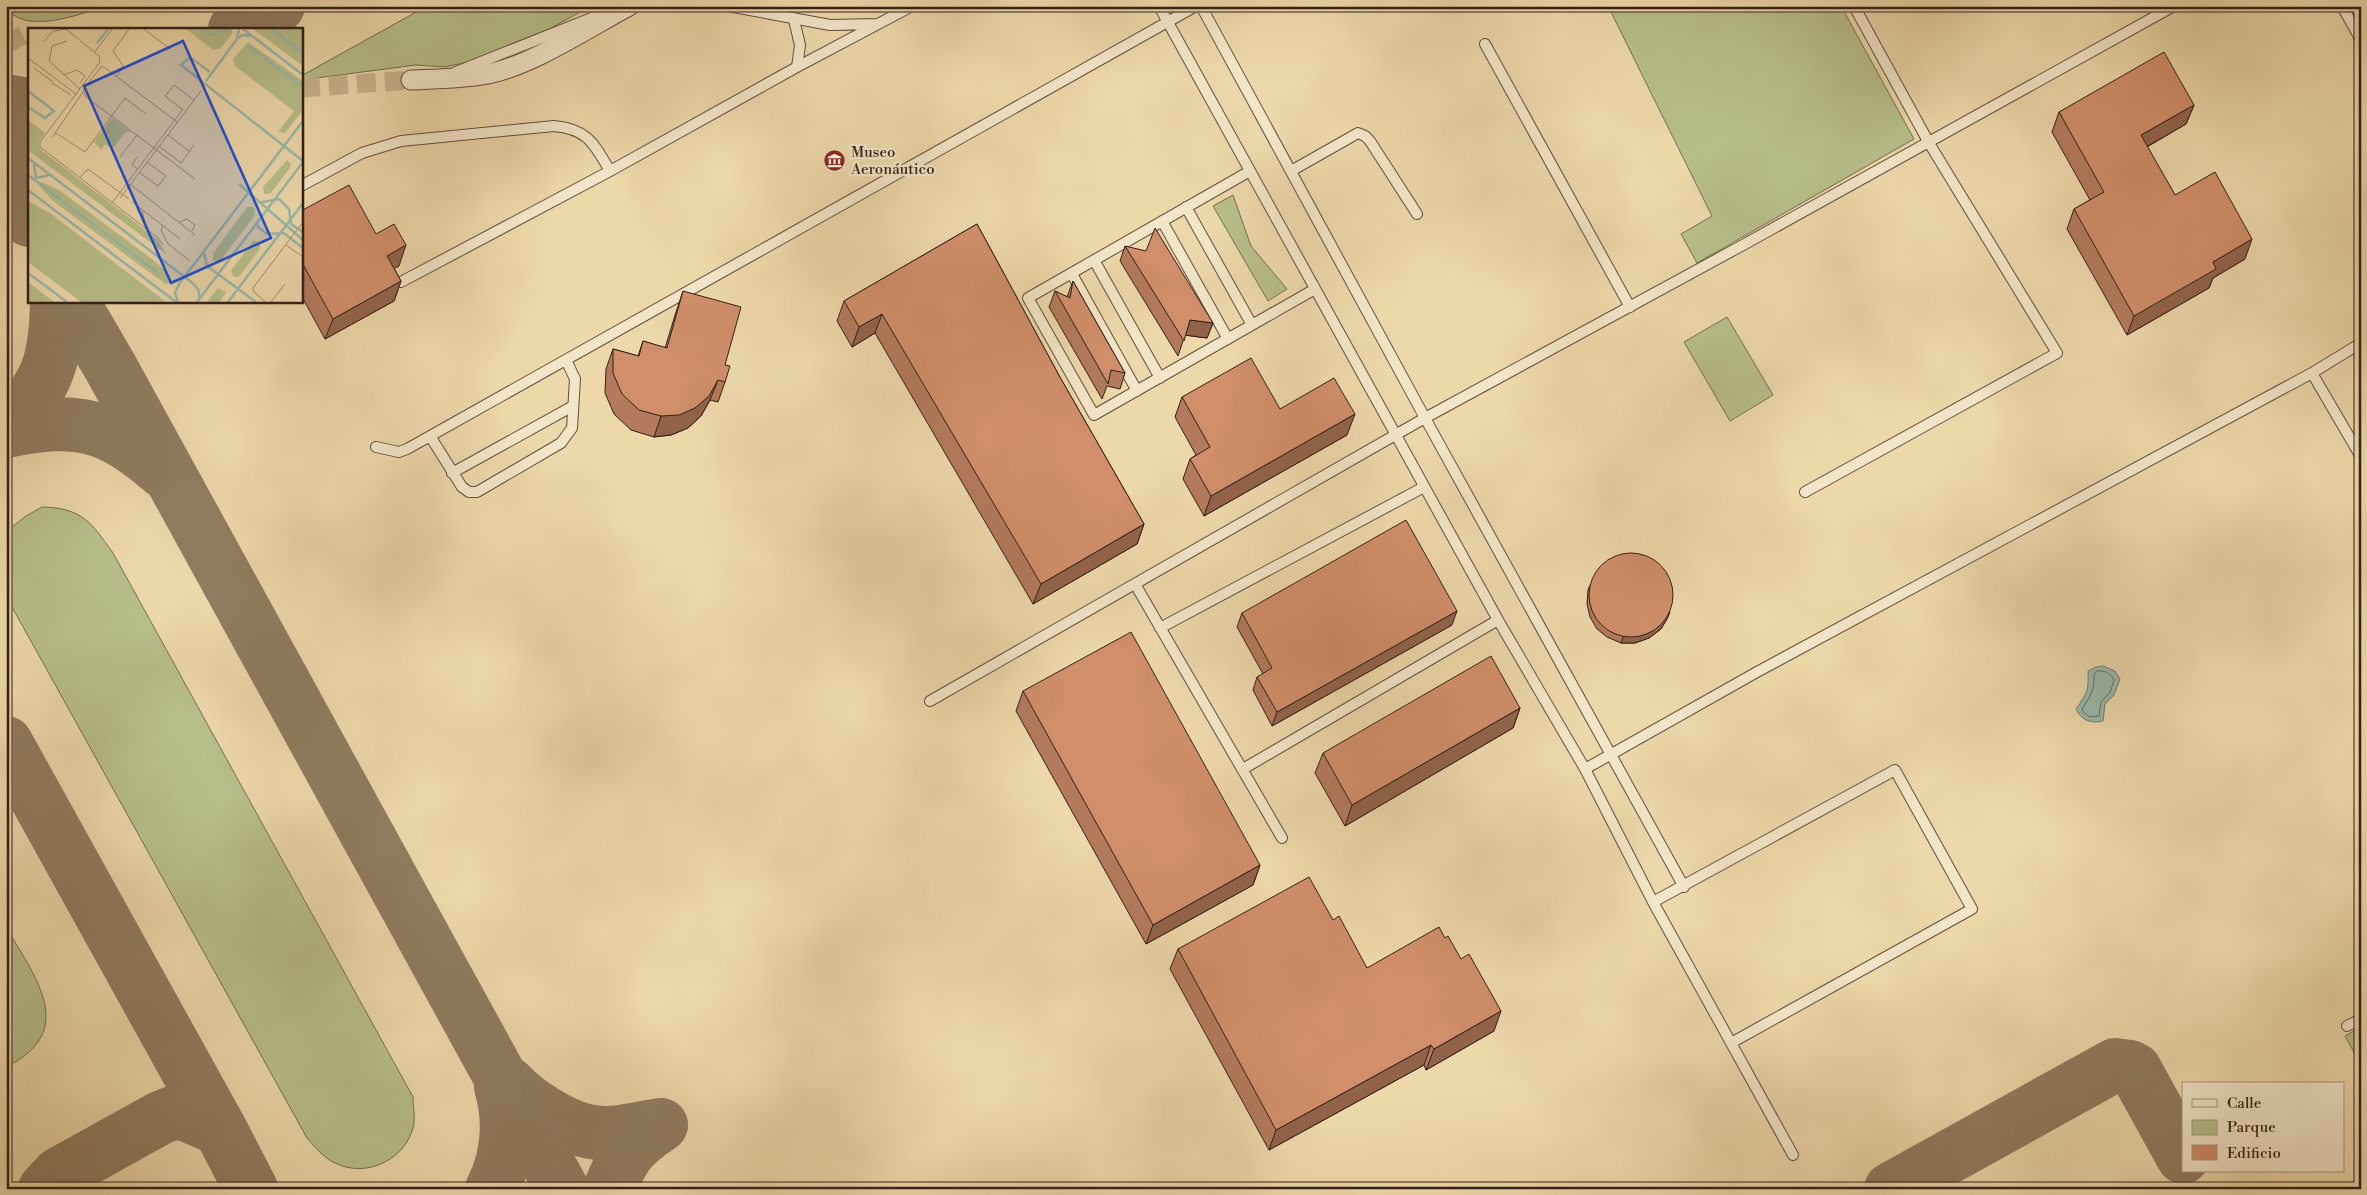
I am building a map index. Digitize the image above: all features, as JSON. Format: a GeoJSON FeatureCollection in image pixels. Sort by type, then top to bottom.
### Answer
{"type":"FeatureCollection","features":[{"type":"Feature","properties":{"kind":"street"},"geometry":{"type":"LineString","coordinates":[[411,80],[436,80],[489,74],[522,64],[629,6]]}},
{"type":"Feature","properties":{"kind":"lane"},"geometry":{"type":"LineString","coordinates":[[436,80],[620,6]]}},
{"type":"Feature","properties":{"kind":"lane"},"geometry":{"type":"LineString","coordinates":[[728,6],[759,10],[794,20],[830,25],[854,26],[883,23]]}},
{"type":"Feature","properties":{"kind":"lane"},"geometry":{"type":"LineString","coordinates":[[401,282],[610,171],[797,67],[912,6]]}},
{"type":"Feature","properties":{"kind":"lane"},"geometry":{"type":"LineString","coordinates":[[1159,6],[1498,620],[1586,769],[1653,902],[1793,1155]]}},
{"type":"Feature","properties":{"kind":"lane"},"geometry":{"type":"LineString","coordinates":[[376,447],[399,452],[430,436],[1196,6]]}},
{"type":"Feature","properties":{"kind":"lane"},"geometry":{"type":"LineString","coordinates":[[1201,6],[1425,418],[1684,887]]}},
{"type":"Feature","properties":{"kind":"lane"},"geometry":{"type":"LineString","coordinates":[[1805,492],[2057,353],[1929,143],[1854,6]]}},
{"type":"Feature","properties":{"kind":"lane"},"geometry":{"type":"LineString","coordinates":[[930,702],[1425,418],[1630,308],[2174,6]]}},
{"type":"Feature","properties":{"kind":"lane"},"geometry":{"type":"LineString","coordinates":[[2342,6],[2361,40]]}},
{"type":"Feature","properties":{"kind":"lane"},"geometry":{"type":"LineString","coordinates":[[794,20],[800,44],[797,67]]}},
{"type":"Feature","properties":{"kind":"lane"},"geometry":{"type":"LineString","coordinates":[[1485,44],[1630,308]]}},
{"type":"Feature","properties":{"kind":"lane"},"geometry":{"type":"LineString","coordinates":[[302,185],[362,153],[401,140],[554,126],[569,127],[587,136],[610,171]]}},
{"type":"Feature","properties":{"kind":"lane"},"geometry":{"type":"LineString","coordinates":[[1291,171],[1358,132],[1370,141],[1417,214]]}},
{"type":"Feature","properties":{"kind":"lane"},"geometry":{"type":"LineString","coordinates":[[1250,171],[1028,298],[1094,415],[1315,290]]}},
{"type":"Feature","properties":{"kind":"lane"},"geometry":{"type":"LineString","coordinates":[[1186,207],[1252,325]]}},
{"type":"Feature","properties":{"kind":"lane"},"geometry":{"type":"LineString","coordinates":[[1162,221],[1228,339]]}},
{"type":"Feature","properties":{"kind":"lane"},"geometry":{"type":"LineString","coordinates":[[1094,260],[1160,378]]}},
{"type":"Feature","properties":{"kind":"lane"},"geometry":{"type":"LineString","coordinates":[[1072,274],[1138,391]]}},
{"type":"Feature","properties":{"kind":"lane"},"geometry":{"type":"LineString","coordinates":[[1586,769],[1757,672],[2312,373],[2361,343]]}},
{"type":"Feature","properties":{"kind":"lane"},"geometry":{"type":"LineString","coordinates":[[430,436],[462,487],[469,492],[477,492],[561,443],[572,428],[575,380],[566,360]]}},
{"type":"Feature","properties":{"kind":"lane"},"geometry":{"type":"LineString","coordinates":[[2312,373],[2361,458]]}},
{"type":"Feature","properties":{"kind":"lane"},"geometry":{"type":"LineString","coordinates":[[452,472],[573,406]]}},
{"type":"Feature","properties":{"kind":"lane"},"geometry":{"type":"LineString","coordinates":[[1160,628],[1424,487]]}},
{"type":"Feature","properties":{"kind":"lane"},"geometry":{"type":"LineString","coordinates":[[1134,584],[1282,838]]}},
{"type":"Feature","properties":{"kind":"lane"},"geometry":{"type":"LineString","coordinates":[[1243,769],[1498,620]]}},
{"type":"Feature","properties":{"kind":"lane"},"geometry":{"type":"LineString","coordinates":[[1653,902],[1684,887],[1895,770],[1972,909],[1731,1043]]}},
{"type":"Feature","properties":{"kind":"lane"},"geometry":{"type":"LineString","coordinates":[[2348,1026],[2361,1019]]}},
{"type":"Feature","properties":{"kind":"green space"},"geometry":{"type":"Polygon","coordinates":[[[6,6],[104,6],[66,18],[37,22],[24,20],[14,15],[6,6]]]}},
{"type":"Feature","properties":{"kind":"green space"},"geometry":{"type":"Polygon","coordinates":[[[427,6],[591,6],[504,54],[445,67],[416,65],[302,80],[302,75],[427,6]]]}},
{"type":"Feature","properties":{"kind":"green space"},"geometry":{"type":"Polygon","coordinates":[[[1608,6],[1841,6],[1914,139],[1697,263],[1681,234],[1712,216],[1608,6]]]}},
{"type":"Feature","properties":{"kind":"green space"},"geometry":{"type":"Polygon","coordinates":[[[1233,195],[1251,246],[1287,289],[1268,301],[1213,206],[1233,195]]]}},
{"type":"Feature","properties":{"kind":"green space"},"geometry":{"type":"Polygon","coordinates":[[[1727,317],[1773,395],[1730,421],[1684,342],[1727,317]]]}},
{"type":"Feature","properties":{"kind":"green space"},"geometry":{"type":"Polygon","coordinates":[[[42,507],[67,510],[84,519],[98,533],[113,553],[413,1097],[414,1124],[410,1136],[403,1147],[384,1163],[360,1169],[347,1167],[327,1158],[307,1138],[7,598],[6,536],[12,527],[42,507]]]}},
{"type":"Feature","properties":{"kind":"green space"},"geometry":{"type":"Polygon","coordinates":[[[6,927],[38,983],[44,1002],[46,1020],[41,1037],[28,1053],[6,1067],[6,927]]]}},
{"type":"Feature","properties":{"kind":"green space"},"geometry":{"type":"Polygon","coordinates":[[[2361,1027],[2361,1065],[2345,1036],[2361,1027]]]}},
{"type":"Feature","properties":{"kind":"water"},"geometry":{"type":"Polygon","coordinates":[[[2103,666],[2115,671],[2120,679],[2114,695],[2105,704],[2103,721],[2091,721],[2081,716],[2076,709],[2086,691],[2088,671],[2103,666]]]}},
{"type":"Feature","properties":{"kind":"building"},"geometry":{"type":"Polygon","coordinates":[[[2164,52],[2194,105],[2141,135],[2175,195],[2215,172],[2252,239],[2213,262],[2216,269],[2134,316],[2074,209],[2104,192],[2059,112],[2164,52]]]}},
{"type":"Feature","properties":{"kind":"building"},"geometry":{"type":"Polygon","coordinates":[[[349,185],[376,234],[394,224],[406,245],[387,256],[401,281],[333,319],[302,263],[302,210],[349,185]]]}},
{"type":"Feature","properties":{"kind":"building"},"geometry":{"type":"Polygon","coordinates":[[[977,224],[1061,379],[1144,524],[1041,584],[882,314],[859,327],[844,301],[977,224]]]}},
{"type":"Feature","properties":{"kind":"building"},"geometry":{"type":"Polygon","coordinates":[[[1155,228],[1213,323],[1190,320],[1184,341],[1125,246],[1146,251],[1155,228]]]}},
{"type":"Feature","properties":{"kind":"building"},"geometry":{"type":"Polygon","coordinates":[[[1073,281],[1125,373],[1111,370],[1108,384],[1055,291],[1070,298],[1073,281]]]}},
{"type":"Feature","properties":{"kind":"building"},"geometry":{"type":"Polygon","coordinates":[[[683,291],[741,307],[725,365],[730,366],[725,382],[718,380],[709,396],[695,408],[679,415],[661,416],[639,410],[622,394],[613,373],[613,349],[639,356],[643,341],[667,348],[683,291]]]}},
{"type":"Feature","properties":{"kind":"building"},"geometry":{"type":"Polygon","coordinates":[[[1251,358],[1280,409],[1334,378],[1355,414],[1211,496],[1190,459],[1210,447],[1182,397],[1251,358]]]}},
{"type":"Feature","properties":{"kind":"building"},"geometry":{"type":"Polygon","coordinates":[[[1406,520],[1457,611],[1277,712],[1257,677],[1272,668],[1242,613],[1406,520]]]}},
{"type":"Feature","properties":{"kind":"building"},"geometry":{"type":"Polygon","coordinates":[[[1631,553],[1647,556],[1661,565],[1670,579],[1673,595],[1670,611],[1661,625],[1647,634],[1631,637],[1615,634],[1601,625],[1592,611],[1589,595],[1592,579],[1601,565],[1615,556],[1631,553]]]}},
{"type":"Feature","properties":{"kind":"building"},"geometry":{"type":"Polygon","coordinates":[[[1131,632],[1260,865],[1153,925],[1023,691],[1131,632]]]}},
{"type":"Feature","properties":{"kind":"building"},"geometry":{"type":"Polygon","coordinates":[[[1491,656],[1520,708],[1352,805],[1323,753],[1491,656]]]}},
{"type":"Feature","properties":{"kind":"building"},"geometry":{"type":"Polygon","coordinates":[[[1309,877],[1333,920],[1339,916],[1367,968],[1439,927],[1445,938],[1448,936],[1461,959],[1469,954],[1501,1011],[1434,1049],[1431,1045],[1276,1130],[1178,949],[1309,877]]]}},
{"type":"Feature","properties":{"kind":"taxiway"},"geometry":{"type":"LineString","coordinates":[[237,28],[278,6]]}},
{"type":"Feature","properties":{"kind":"taxiway"},"geometry":{"type":"LineString","coordinates":[[6,101],[28,105]]}},
{"type":"Feature","properties":{"kind":"taxiway"},"geometry":{"type":"LineString","coordinates":[[6,150],[28,139]]}},
{"type":"Feature","properties":{"kind":"taxiway"},"geometry":{"type":"LineString","coordinates":[[6,179],[28,218]]}},
{"type":"Feature","properties":{"kind":"taxiway"},"geometry":{"type":"LineString","coordinates":[[6,430],[32,399],[47,372],[55,341],[57,302]]}},
{"type":"Feature","properties":{"kind":"taxiway"},"geometry":{"type":"LineString","coordinates":[[73,302],[112,370],[562,1189]]}},
{"type":"Feature","properties":{"kind":"taxiway"},"geometry":{"type":"LineString","coordinates":[[6,431],[53,424],[91,428],[109,434],[126,443],[164,472]]}},
{"type":"Feature","properties":{"kind":"taxiway"},"geometry":{"type":"LineString","coordinates":[[6,743],[220,1129],[251,1189]]}},
{"type":"Feature","properties":{"kind":"taxiway"},"geometry":{"type":"LineString","coordinates":[[1891,1189],[2115,1065],[2130,1067],[2135,1070],[2182,1155]]}},
{"type":"Feature","properties":{"kind":"taxiway"},"geometry":{"type":"LineString","coordinates":[[508,1083],[524,1098],[544,1112],[566,1124],[587,1131],[614,1133],[661,1125]]}},
{"type":"Feature","properties":{"kind":"taxiway"},"geometry":{"type":"LineString","coordinates":[[492,1189],[505,1152],[507,1126],[501,1087]]}},
{"type":"Feature","properties":{"kind":"taxiway"},"geometry":{"type":"LineString","coordinates":[[45,1189],[59,1174],[160,1118],[175,1112],[190,1116],[220,1129]]}},
{"type":"Feature","properties":{"kind":"taxiway"},"geometry":{"type":"LineString","coordinates":[[610,1189],[619,1167],[629,1152],[642,1139],[661,1125]]}},
{"type":"Feature","properties":{"kind":"tunnel"},"geometry":{"type":"LineString","coordinates":[[6,44],[28,33]]}},
{"type":"Feature","properties":{"kind":"tunnel"},"geometry":{"type":"LineString","coordinates":[[302,88],[411,80]]}},
{"type":"Feature","properties":{"kind":"place","name":"Museo Aeronáutico"},"geometry":{"type":"Point","coordinates":[835,161]}}]}
